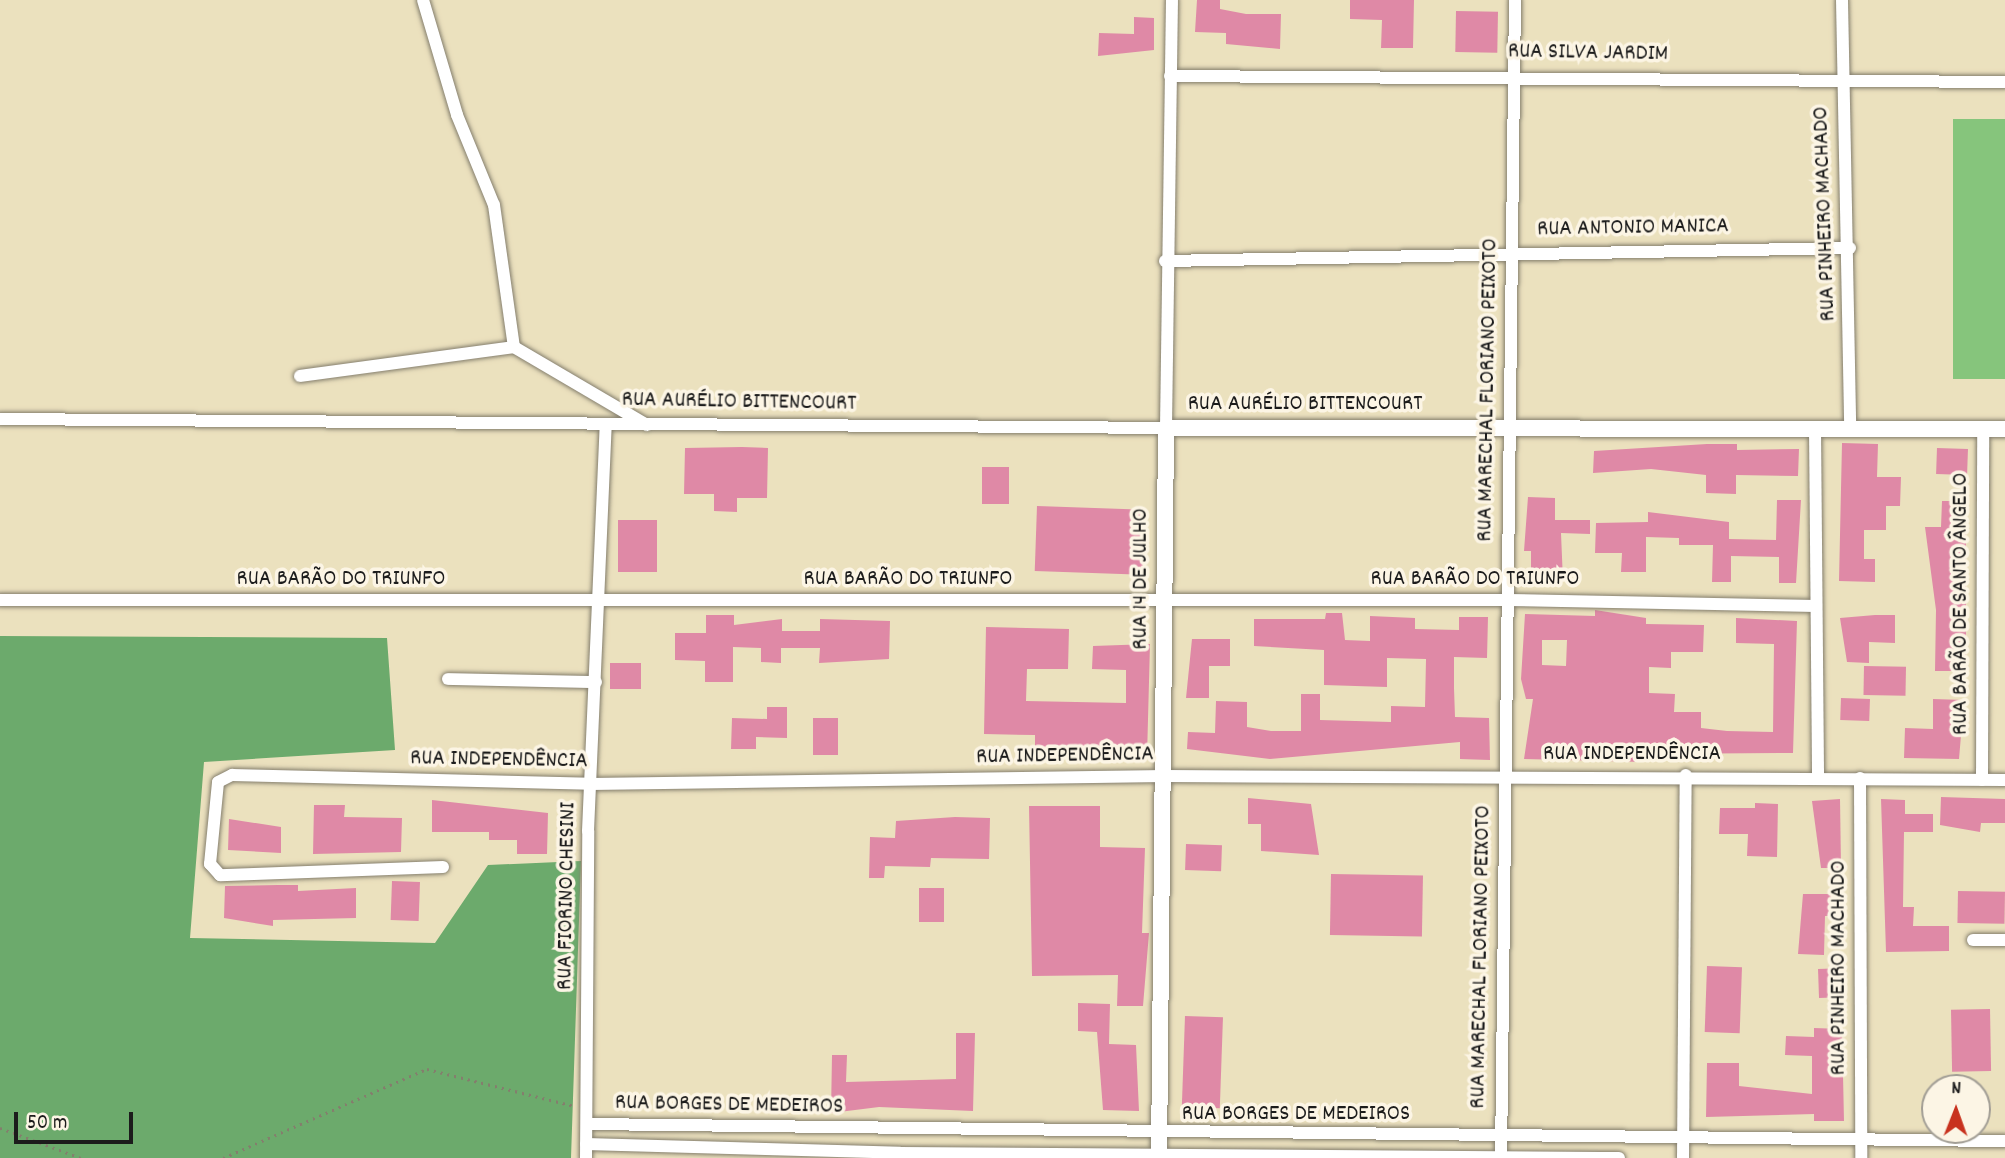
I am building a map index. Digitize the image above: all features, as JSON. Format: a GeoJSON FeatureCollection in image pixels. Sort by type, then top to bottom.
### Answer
{"type":"FeatureCollection","features":[{"type":"Feature","properties":{"kind":"street"},"geometry":{"type":"LineString","coordinates":[[423,0],[457,115],[494,205],[514,347]]}},
{"type":"Feature","properties":{"kind":"street","name":"RUA 14 DE JULHO"},"geometry":{"type":"LineString","coordinates":[[1159,1156],[1165,776],[1165,261],[1172,0]]}},
{"type":"Feature","properties":{"kind":"street","name":"RUA MARECHAL FLORIANO PEIXOTO"},"geometry":{"type":"LineString","coordinates":[[1501,1157],[1515,0]]}},
{"type":"Feature","properties":{"kind":"street","name":"RUA PINHEIRO MACHADO"},"geometry":{"type":"LineString","coordinates":[[1842,0],[1850,248],[1850,426]]}},
{"type":"Feature","properties":{"kind":"street","name":"RUA SILVA JARDIM"},"geometry":{"type":"LineString","coordinates":[[1170,76],[1514,74],[2005,82]]}},
{"type":"Feature","properties":{"kind":"street","name":"RUA ANTONIO MANICA"},"geometry":{"type":"LineString","coordinates":[[1165,261],[1512,252],[1850,248]]}},
{"type":"Feature","properties":{"kind":"street"},"geometry":{"type":"LineString","coordinates":[[300,376],[514,347],[650,427]]}},
{"type":"Feature","properties":{"kind":"street","name":"RUA AURÉLIO BITTENCOURT"},"geometry":{"type":"LineString","coordinates":[[0,419],[650,427],[1850,426],[2005,429]]}},
{"type":"Feature","properties":{"kind":"street","name":"RUA FIORINO CHESINI"},"geometry":{"type":"LineString","coordinates":[[586,1158],[590,784],[606,425]]}},
{"type":"Feature","properties":{"kind":"street"},"geometry":{"type":"LineString","coordinates":[[1815,427],[1818,776]]}},
{"type":"Feature","properties":{"kind":"street","name":"RUA BARÃO DE SANTO ÂNGELO"},"geometry":{"type":"LineString","coordinates":[[1982,780],[1983,428]]}},
{"type":"Feature","properties":{"kind":"street","name":"RUA BARÃO DO TRIUNFO"},"geometry":{"type":"LineString","coordinates":[[0,600],[1507,600],[1816,606]]}},
{"type":"Feature","properties":{"kind":"street"},"geometry":{"type":"LineString","coordinates":[[448,679],[596,682]]}},
{"type":"Feature","properties":{"kind":"street","name":"RUA INDEPENDÊNCIA"},"geometry":{"type":"LineString","coordinates":[[443,867],[212,872],[218,782],[232,775],[590,784],[1165,776],[1686,775],[2005,780]]}},
{"type":"Feature","properties":{"kind":"street"},"geometry":{"type":"LineString","coordinates":[[1683,1158],[1686,775]]}},
{"type":"Feature","properties":{"kind":"street","name":"RUA PINHEIRO MACHADO"},"geometry":{"type":"LineString","coordinates":[[1860,778],[1861,1158]]}},
{"type":"Feature","properties":{"kind":"street"},"geometry":{"type":"LineString","coordinates":[[1973,940],[2005,940]]}},
{"type":"Feature","properties":{"kind":"street","name":"RUA BORGES DE MEDEIROS"},"geometry":{"type":"LineString","coordinates":[[587,1124],[1159,1135],[2005,1141]]}},
{"type":"Feature","properties":{"kind":"street"},"geometry":{"type":"LineString","coordinates":[[900,1153],[901,1130]]}},
{"type":"Feature","properties":{"kind":"street","name":"RUA BORGES DE MEDEIROS"},"geometry":{"type":"LineString","coordinates":[[586,1144],[900,1153],[1619,1158]]}},
{"type":"Feature","properties":{"kind":"path"},"geometry":{"type":"LineString","coordinates":[[223,1158],[427,1069],[587,1110]]}},
{"type":"Feature","properties":{"kind":"path"},"geometry":{"type":"LineString","coordinates":[[0,1128],[81,1158]]}},
{"type":"Feature","properties":{"kind":"green space"},"geometry":{"type":"Polygon","coordinates":[[[1953,119],[2005,119],[2005,379],[1953,379],[1953,119]]]}},
{"type":"Feature","properties":{"kind":"green space"},"geometry":{"type":"Polygon","coordinates":[[[0,636],[387,638],[395,750],[204,762],[190,938],[435,943],[488,865],[581,861],[571,1158],[0,1158],[0,636]]]}},
{"type":"Feature","properties":{"kind":"building"},"geometry":{"type":"Polygon","coordinates":[[[1197,0],[1220,0],[1220,9],[1246,14],[1281,14],[1280,49],[1226,44],[1226,33],[1195,32],[1197,0]]]}},
{"type":"Feature","properties":{"kind":"building"},"geometry":{"type":"Polygon","coordinates":[[[1350,0],[1414,0],[1413,48],[1381,48],[1382,20],[1350,19],[1350,0]]]}},
{"type":"Feature","properties":{"kind":"building"},"geometry":{"type":"Polygon","coordinates":[[[1456,11],[1498,12],[1497,53],[1455,52],[1456,11]]]}},
{"type":"Feature","properties":{"kind":"building"},"geometry":{"type":"Polygon","coordinates":[[[1134,17],[1154,18],[1154,50],[1098,56],[1099,33],[1134,34],[1134,17]]]}},
{"type":"Feature","properties":{"kind":"building"},"geometry":{"type":"Polygon","coordinates":[[[1842,443],[1878,444],[1877,477],[1901,477],[1900,506],[1886,506],[1886,530],[1864,530],[1864,559],[1875,559],[1875,582],[1839,581],[1842,443]]]}},
{"type":"Feature","properties":{"kind":"building"},"geometry":{"type":"Polygon","coordinates":[[[1737,444],[1737,450],[1799,449],[1798,476],[1736,475],[1736,494],[1706,493],[1706,475],[1651,469],[1593,473],[1594,451],[1737,444]]]}},
{"type":"Feature","properties":{"kind":"building"},"geometry":{"type":"Polygon","coordinates":[[[685,448],[768,448],[767,498],[737,498],[737,512],[714,511],[714,494],[684,494],[685,448]]]}},
{"type":"Feature","properties":{"kind":"building"},"geometry":{"type":"Polygon","coordinates":[[[1937,448],[1968,449],[1967,475],[1936,474],[1937,448]]]}},
{"type":"Feature","properties":{"kind":"building"},"geometry":{"type":"Polygon","coordinates":[[[982,467],[1009,467],[1009,504],[982,504],[982,467]]]}},
{"type":"Feature","properties":{"kind":"building"},"geometry":{"type":"Polygon","coordinates":[[[1528,497],[1555,498],[1555,520],[1590,520],[1590,534],[1561,533],[1563,581],[1531,583],[1531,551],[1524,551],[1528,497]]]}},
{"type":"Feature","properties":{"kind":"building"},"geometry":{"type":"Polygon","coordinates":[[[1777,500],[1801,500],[1796,583],[1779,583],[1779,557],[1731,556],[1731,582],[1712,582],[1713,545],[1679,545],[1679,538],[1646,537],[1646,572],[1621,572],[1622,553],[1595,553],[1596,523],[1648,522],[1648,512],[1729,522],[1729,539],[1776,540],[1777,500]]]}},
{"type":"Feature","properties":{"kind":"building"},"geometry":{"type":"Polygon","coordinates":[[[1942,501],[1966,501],[1966,671],[1935,671],[1936,610],[1925,527],[1941,527],[1942,501]]]}},
{"type":"Feature","properties":{"kind":"building"},"geometry":{"type":"Polygon","coordinates":[[[1037,506],[1145,510],[1143,575],[1035,571],[1037,506]]]}},
{"type":"Feature","properties":{"kind":"building"},"geometry":{"type":"Polygon","coordinates":[[[618,520],[657,520],[657,572],[618,572],[618,520]]]}},
{"type":"Feature","properties":{"kind":"building"},"geometry":{"type":"Polygon","coordinates":[[[1595,610],[1646,618],[1646,624],[1704,625],[1703,652],[1671,652],[1671,668],[1649,667],[1649,693],[1675,694],[1674,712],[1701,712],[1701,728],[1727,731],[1773,732],[1774,644],[1736,643],[1736,618],[1797,621],[1793,753],[1645,754],[1645,762],[1524,759],[1533,699],[1526,699],[1521,679],[1525,614],[1595,616],[1595,610]],[[1542,640],[1542,665],[1566,666],[1567,640],[1542,640]]]}},
{"type":"Feature","properties":{"kind":"building"},"geometry":{"type":"Polygon","coordinates":[[[1326,613],[1342,613],[1345,640],[1370,641],[1370,616],[1415,618],[1415,629],[1459,630],[1459,617],[1488,617],[1487,658],[1454,657],[1454,688],[1455,717],[1489,718],[1490,760],[1460,759],[1460,742],[1270,759],[1187,749],[1188,732],[1215,733],[1216,701],[1247,702],[1247,727],[1271,731],[1301,731],[1301,694],[1320,694],[1320,720],[1391,722],[1391,706],[1425,707],[1426,659],[1387,658],[1387,687],[1324,685],[1324,650],[1254,646],[1254,619],[1325,619],[1326,613]]]}},
{"type":"Feature","properties":{"kind":"building"},"geometry":{"type":"Polygon","coordinates":[[[706,615],[734,615],[734,625],[782,619],[782,631],[820,631],[820,619],[890,621],[889,659],[819,663],[820,648],[781,648],[781,663],[761,662],[761,648],[733,647],[733,682],[705,682],[705,661],[675,660],[675,633],[706,633],[706,615]]]}},
{"type":"Feature","properties":{"kind":"building"},"geometry":{"type":"Polygon","coordinates":[[[1895,615],[1895,643],[1869,642],[1869,663],[1847,662],[1840,618],[1895,615]]]}},
{"type":"Feature","properties":{"kind":"building"},"geometry":{"type":"Polygon","coordinates":[[[986,627],[1069,629],[1068,669],[1027,669],[1026,701],[1126,703],[1126,670],[1092,669],[1093,646],[1150,644],[1147,757],[1035,755],[1035,735],[984,734],[986,627]]]}},
{"type":"Feature","properties":{"kind":"building"},"geometry":{"type":"Polygon","coordinates":[[[1192,639],[1230,639],[1230,666],[1209,666],[1209,698],[1186,698],[1192,639]]]}},
{"type":"Feature","properties":{"kind":"building"},"geometry":{"type":"Polygon","coordinates":[[[610,663],[641,663],[641,689],[610,689],[610,663]]]}},
{"type":"Feature","properties":{"kind":"building"},"geometry":{"type":"Polygon","coordinates":[[[1864,666],[1906,667],[1905,696],[1863,695],[1864,666]]]}},
{"type":"Feature","properties":{"kind":"building"},"geometry":{"type":"Polygon","coordinates":[[[1841,698],[1870,699],[1869,721],[1840,720],[1841,698]]]}},
{"type":"Feature","properties":{"kind":"building"},"geometry":{"type":"Polygon","coordinates":[[[1933,699],[1964,700],[1959,759],[1904,758],[1905,728],[1933,729],[1933,699]]]}},
{"type":"Feature","properties":{"kind":"building"},"geometry":{"type":"Polygon","coordinates":[[[767,707],[787,707],[787,738],[756,737],[756,749],[731,749],[732,718],[767,719],[767,707]]]}},
{"type":"Feature","properties":{"kind":"building"},"geometry":{"type":"Polygon","coordinates":[[[813,718],[838,718],[838,755],[813,755],[813,718]]]}},
{"type":"Feature","properties":{"kind":"building"},"geometry":{"type":"Polygon","coordinates":[[[1941,797],[2005,799],[2005,823],[1981,823],[1980,832],[1940,825],[1941,797]]]}},
{"type":"Feature","properties":{"kind":"building"},"geometry":{"type":"Polygon","coordinates":[[[1248,798],[1311,804],[1319,855],[1261,851],[1261,824],[1248,824],[1248,798]]]}},
{"type":"Feature","properties":{"kind":"building"},"geometry":{"type":"Polygon","coordinates":[[[1840,799],[1841,868],[1821,868],[1812,801],[1840,799]]]}},
{"type":"Feature","properties":{"kind":"building"},"geometry":{"type":"Polygon","coordinates":[[[1881,799],[1905,800],[1905,814],[1933,814],[1933,832],[1904,832],[1903,907],[1914,907],[1913,926],[1949,926],[1949,951],[1886,952],[1881,799]]]}},
{"type":"Feature","properties":{"kind":"building"},"geometry":{"type":"Polygon","coordinates":[[[432,800],[548,813],[547,854],[517,854],[517,840],[489,840],[489,832],[432,832],[432,800]]]}},
{"type":"Feature","properties":{"kind":"building"},"geometry":{"type":"Polygon","coordinates":[[[1755,803],[1778,804],[1777,857],[1747,856],[1748,834],[1719,834],[1720,808],[1755,808],[1755,803]]]}},
{"type":"Feature","properties":{"kind":"building"},"geometry":{"type":"Polygon","coordinates":[[[314,805],[345,805],[344,817],[402,818],[401,852],[313,854],[314,805]]]}},
{"type":"Feature","properties":{"kind":"building"},"geometry":{"type":"Polygon","coordinates":[[[1029,806],[1100,806],[1100,847],[1145,848],[1142,933],[1149,933],[1143,1006],[1117,1006],[1118,975],[1032,976],[1029,806]]]}},
{"type":"Feature","properties":{"kind":"building"},"geometry":{"type":"Polygon","coordinates":[[[955,817],[990,818],[989,859],[931,858],[930,867],[885,866],[884,878],[869,878],[870,837],[895,838],[896,821],[955,817]]]}},
{"type":"Feature","properties":{"kind":"building"},"geometry":{"type":"Polygon","coordinates":[[[229,819],[281,827],[281,853],[228,850],[229,819]]]}},
{"type":"Feature","properties":{"kind":"building"},"geometry":{"type":"Polygon","coordinates":[[[1186,844],[1222,845],[1221,871],[1185,870],[1186,844]]]}},
{"type":"Feature","properties":{"kind":"building"},"geometry":{"type":"Polygon","coordinates":[[[1331,874],[1423,876],[1422,937],[1330,935],[1331,874]]]}},
{"type":"Feature","properties":{"kind":"building"},"geometry":{"type":"Polygon","coordinates":[[[392,881],[420,882],[419,921],[391,920],[392,881]]]}},
{"type":"Feature","properties":{"kind":"building"},"geometry":{"type":"Polygon","coordinates":[[[298,885],[298,891],[356,888],[356,918],[273,920],[273,926],[224,918],[225,886],[298,885]]]}},
{"type":"Feature","properties":{"kind":"building"},"geometry":{"type":"Polygon","coordinates":[[[919,888],[944,888],[944,922],[919,922],[919,888]]]}},
{"type":"Feature","properties":{"kind":"building"},"geometry":{"type":"Polygon","coordinates":[[[1958,891],[2005,892],[2004,924],[1957,923],[1958,891]]]}},
{"type":"Feature","properties":{"kind":"building"},"geometry":{"type":"Polygon","coordinates":[[[1803,894],[1834,894],[1834,916],[1825,916],[1824,955],[1798,954],[1803,894]]]}},
{"type":"Feature","properties":{"kind":"building"},"geometry":{"type":"Polygon","coordinates":[[[1707,966],[1742,967],[1740,1033],[1705,1032],[1707,966]]]}},
{"type":"Feature","properties":{"kind":"building"},"geometry":{"type":"Polygon","coordinates":[[[1845,968],[1846,997],[1819,998],[1818,969],[1845,968]]]}},
{"type":"Feature","properties":{"kind":"building"},"geometry":{"type":"Polygon","coordinates":[[[1078,1003],[1110,1004],[1109,1044],[1136,1045],[1139,1111],[1103,1110],[1097,1032],[1078,1031],[1078,1003]]]}},
{"type":"Feature","properties":{"kind":"building"},"geometry":{"type":"Polygon","coordinates":[[[1990,1009],[1991,1071],[1952,1072],[1951,1010],[1990,1009]]]}},
{"type":"Feature","properties":{"kind":"building"},"geometry":{"type":"Polygon","coordinates":[[[1185,1016],[1223,1017],[1220,1108],[1182,1107],[1185,1016]]]}},
{"type":"Feature","properties":{"kind":"building"},"geometry":{"type":"Polygon","coordinates":[[[1814,1028],[1842,1029],[1844,1121],[1814,1121],[1814,1114],[1706,1117],[1707,1063],[1739,1063],[1739,1086],[1812,1094],[1812,1056],[1785,1055],[1786,1036],[1814,1037],[1814,1028]]]}},
{"type":"Feature","properties":{"kind":"building"},"geometry":{"type":"Polygon","coordinates":[[[956,1033],[975,1033],[973,1111],[879,1107],[831,1113],[832,1055],[847,1055],[846,1082],[956,1079],[956,1033]]]}}]}
